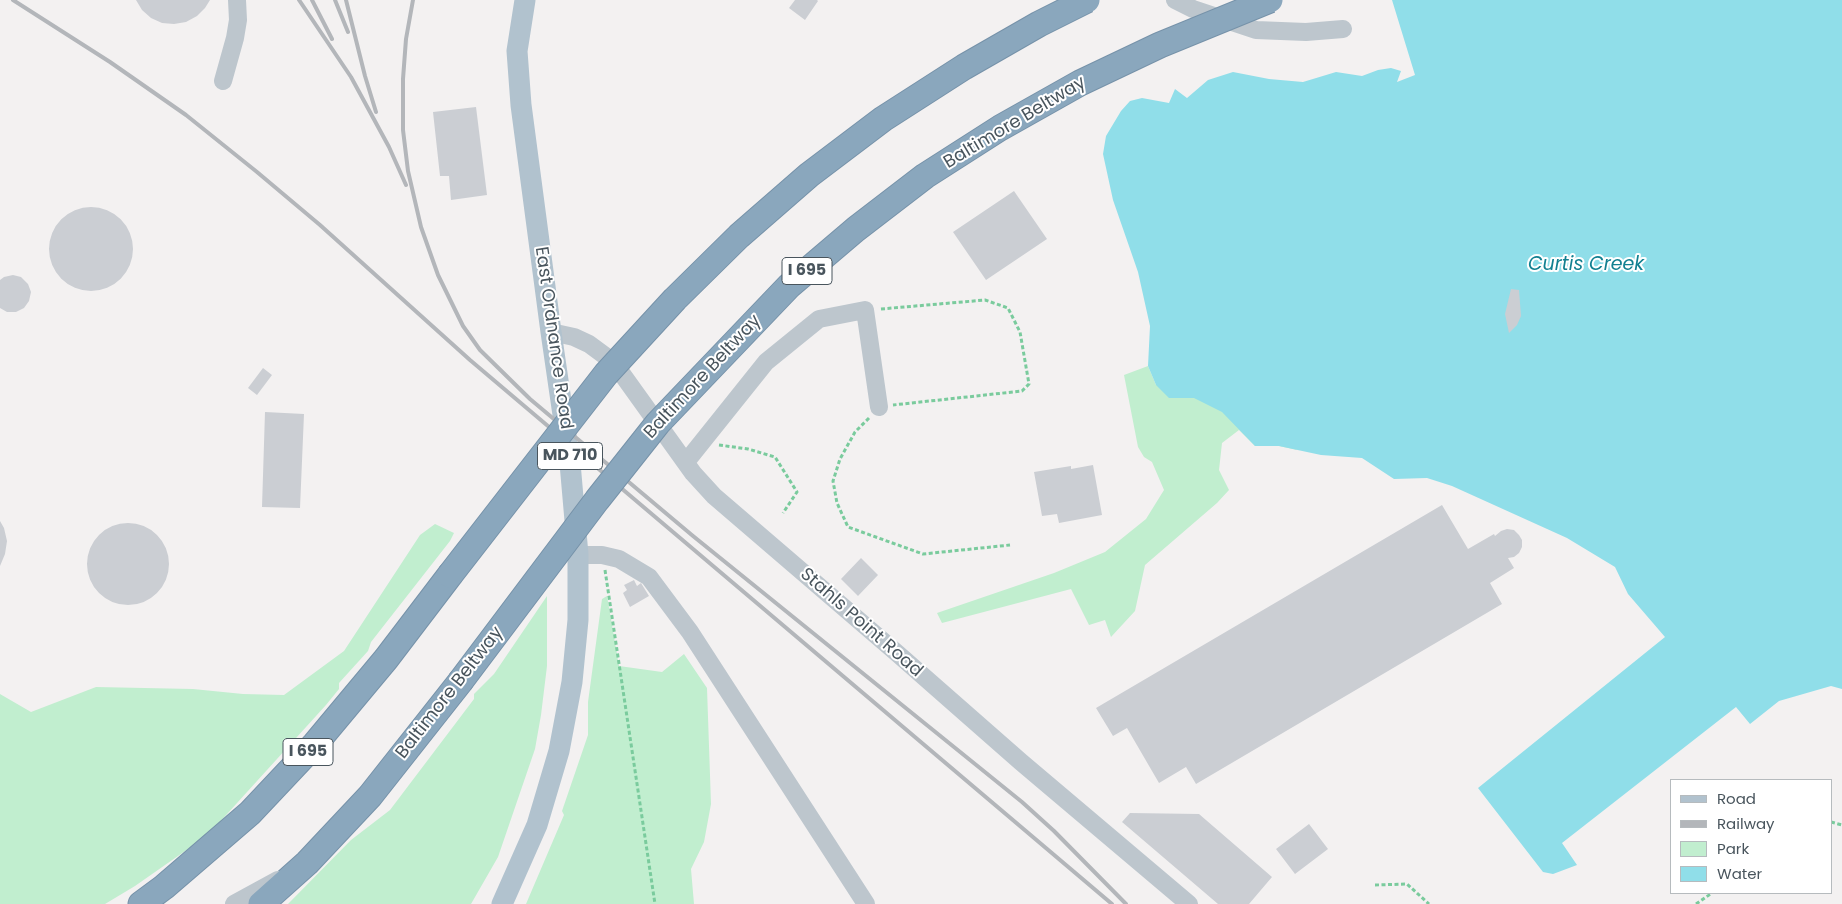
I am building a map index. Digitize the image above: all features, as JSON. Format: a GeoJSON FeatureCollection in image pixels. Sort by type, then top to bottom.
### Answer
{"type":"FeatureCollection","features":[{"type":"Feature","properties":{"kind":"highway","name":"I 695"},"geometry":{"type":"LineString","coordinates":[[141,904],[164,887],[250,813],[315,744],[386,659],[606,374],[675,299],[739,236],[809,175],[883,119],[964,67],[1039,24],[1087,0]]}},
{"type":"Feature","properties":{"kind":"highway","name":"Baltimore Beltway"},"geometry":{"type":"LineString","coordinates":[[261,904],[306,864],[370,796],[460,682],[658,422],[789,286],[856,228],[925,176],[1000,128],[1080,82],[1160,45],[1270,0]]}},
{"type":"Feature","properties":{"kind":"main road","name":"East Ordnance Road"},"geometry":{"type":"LineString","coordinates":[[502,904],[537,825],[559,751],[572,682],[578,620],[578,555],[570,463],[521,105],[517,51],[525,0]]}},
{"type":"Feature","properties":{"kind":"street"},"geometry":{"type":"LineString","coordinates":[[223,81],[238,20],[236,0]]}},
{"type":"Feature","properties":{"kind":"street"},"geometry":{"type":"LineString","coordinates":[[1175,0],[1193,10],[1256,30],[1306,32],[1343,29]]}},
{"type":"Feature","properties":{"kind":"street"},"geometry":{"type":"LineString","coordinates":[[686,462],[766,362],[819,319],[865,310],[879,407]]}},
{"type":"Feature","properties":{"kind":"street","name":"Stahls Point Road"},"geometry":{"type":"LineString","coordinates":[[551,332],[574,337],[589,344],[608,358],[622,374],[693,473],[714,496],[1028,768],[1189,904]]}},
{"type":"Feature","properties":{"kind":"street"},"geometry":{"type":"LineString","coordinates":[[578,555],[602,555],[619,559],[649,578],[690,632],[866,904]]}},
{"type":"Feature","properties":{"kind":"street"},"geometry":{"type":"LineString","coordinates":[[234,904],[306,864]]}},
{"type":"Feature","properties":{"kind":"path"},"geometry":{"type":"LineString","coordinates":[[865,310],[985,300],[1008,308],[1020,332],[1028,384],[1022,392],[905,402],[879,407],[855,432],[840,459],[833,481],[838,503],[848,526],[923,554],[1010,545]]}},
{"type":"Feature","properties":{"kind":"path"},"geometry":{"type":"LineString","coordinates":[[698,447],[724,444],[775,457],[797,492],[783,513]]}},
{"type":"Feature","properties":{"kind":"path"},"geometry":{"type":"LineString","coordinates":[[602,555],[655,904]]}},
{"type":"Feature","properties":{"kind":"path"},"geometry":{"type":"LineString","coordinates":[[1375,885],[1407,884],[1429,904]]}},
{"type":"Feature","properties":{"kind":"path"},"geometry":{"type":"LineString","coordinates":[[1696,904],[1711,894]]}},
{"type":"Feature","properties":{"kind":"green space"},"geometry":{"type":"Polygon","coordinates":[[[1207,348],[1297,450],[1279,446],[1255,446],[1239,430],[1222,443],[1219,470],[1229,490],[1217,503],[1145,565],[1135,611],[1111,637],[1105,620],[1089,625],[1071,589],[942,623],[937,613],[1054,573],[1105,552],[1146,519],[1164,490],[1152,462],[1144,457],[1138,447],[1124,375],[1148,366],[1156,385],[1207,348]]]}},
{"type":"Feature","properties":{"kind":"green space"},"geometry":{"type":"Polygon","coordinates":[[[435,524],[454,533],[450,541],[371,642],[368,651],[339,683],[339,689],[326,705],[208,835],[135,886],[105,904],[0,904],[0,694],[31,712],[96,687],[193,689],[243,694],[284,695],[344,651],[420,535],[435,524]]]}},
{"type":"Feature","properties":{"kind":"green space"},"geometry":{"type":"Polygon","coordinates":[[[547,596],[547,666],[535,749],[498,857],[471,904],[288,904],[351,840],[390,810],[474,699],[474,694],[494,674],[547,596]]]}},
{"type":"Feature","properties":{"kind":"green space"},"geometry":{"type":"Polygon","coordinates":[[[607,596],[619,666],[662,672],[684,654],[707,688],[711,804],[704,842],[691,869],[694,904],[526,904],[564,815],[562,811],[588,735],[588,702],[602,599],[607,596]]]}},
{"type":"Feature","properties":{"kind":"water","name":"Curtis Creek"},"geometry":{"type":"Polygon","coordinates":[[[1392,0],[1842,0],[1842,689],[1831,686],[1779,701],[1750,724],[1736,707],[1562,843],[1577,865],[1553,874],[1543,872],[1478,788],[1665,637],[1628,594],[1615,567],[1567,538],[1452,486],[1427,478],[1394,479],[1362,458],[1321,455],[1279,446],[1255,446],[1222,412],[1194,398],[1169,398],[1156,385],[1148,366],[1150,326],[1138,272],[1113,200],[1103,154],[1106,136],[1121,111],[1130,101],[1142,98],[1169,103],[1175,89],[1187,98],[1208,80],[1233,72],[1269,79],[1303,82],[1336,72],[1362,76],[1378,70],[1391,68],[1401,71],[1397,82],[1415,75],[1392,0]]]}},
{"type":"Feature","properties":{"kind":"building"},"geometry":{"type":"Polygon","coordinates":[[[136,0],[210,0],[197,16],[186,22],[174,24],[162,23],[151,18],[142,10],[136,0]]]}},
{"type":"Feature","properties":{"kind":"building"},"geometry":{"type":"Polygon","coordinates":[[[795,0],[818,1],[805,20],[789,8],[795,0]]]}},
{"type":"Feature","properties":{"kind":"building"},"geometry":{"type":"Polygon","coordinates":[[[476,107],[487,195],[451,200],[449,176],[440,176],[433,112],[476,107]]]}},
{"type":"Feature","properties":{"kind":"building"},"geometry":{"type":"Polygon","coordinates":[[[1014,191],[1047,239],[986,280],[953,232],[1014,191]]]}},
{"type":"Feature","properties":{"kind":"building"},"geometry":{"type":"Polygon","coordinates":[[[91,207],[107,210],[126,226],[130,233],[133,249],[130,265],[114,284],[107,288],[91,291],[75,288],[56,272],[52,265],[49,249],[52,233],[68,214],[75,210],[91,207]]]}},
{"type":"Feature","properties":{"kind":"building"},"geometry":{"type":"Polygon","coordinates":[[[13,275],[21,277],[28,284],[31,292],[29,301],[24,308],[16,312],[7,312],[0,308],[0,280],[13,275]]]}},
{"type":"Feature","properties":{"kind":"building"},"geometry":{"type":"Polygon","coordinates":[[[1511,289],[1519,290],[1521,316],[1517,325],[1509,333],[1505,314],[1511,289]]]}},
{"type":"Feature","properties":{"kind":"building"},"geometry":{"type":"Polygon","coordinates":[[[263,368],[272,375],[257,395],[248,388],[263,368]]]}},
{"type":"Feature","properties":{"kind":"building"},"geometry":{"type":"Polygon","coordinates":[[[265,412],[304,414],[300,508],[262,507],[265,412]]]}},
{"type":"Feature","properties":{"kind":"building"},"geometry":{"type":"Polygon","coordinates":[[[1093,465],[1102,515],[1059,523],[1057,514],[1042,516],[1034,472],[1071,466],[1071,469],[1093,465]]]}},
{"type":"Feature","properties":{"kind":"building"},"geometry":{"type":"Polygon","coordinates":[[[1442,505],[1468,549],[1507,529],[1514,530],[1519,535],[1522,540],[1522,547],[1514,557],[1508,558],[1514,568],[1490,583],[1502,604],[1196,784],[1186,767],[1159,783],[1127,728],[1113,736],[1096,708],[1442,505]]]}},
{"type":"Feature","properties":{"kind":"building"},"geometry":{"type":"Polygon","coordinates":[[[0,521],[7,541],[5,554],[0,566],[0,521]]]}},
{"type":"Feature","properties":{"kind":"building"},"geometry":{"type":"Polygon","coordinates":[[[128,523],[144,526],[157,535],[166,548],[169,564],[166,580],[157,593],[144,602],[128,605],[112,602],[99,593],[90,580],[87,564],[90,548],[99,535],[112,526],[128,523]]]}},
{"type":"Feature","properties":{"kind":"building"},"geometry":{"type":"Polygon","coordinates":[[[861,558],[878,575],[858,596],[841,579],[861,558]]]}},
{"type":"Feature","properties":{"kind":"building"},"geometry":{"type":"Polygon","coordinates":[[[634,580],[637,586],[641,583],[649,596],[630,607],[623,593],[627,590],[624,585],[634,580]]]}},
{"type":"Feature","properties":{"kind":"building"},"geometry":{"type":"Polygon","coordinates":[[[1130,813],[1199,814],[1272,877],[1249,904],[1218,904],[1122,822],[1130,813]]]}},
{"type":"Feature","properties":{"kind":"building"},"geometry":{"type":"Polygon","coordinates":[[[1309,824],[1328,849],[1295,874],[1276,849],[1309,824]]]}},
{"type":"Feature","properties":{"kind":"railway"},"geometry":{"type":"LineString","coordinates":[[13,0],[110,62],[186,115],[257,172],[320,225],[470,360],[1112,904]]}},
{"type":"Feature","properties":{"kind":"railway"},"geometry":{"type":"LineString","coordinates":[[299,0],[351,77],[389,147],[406,185]]}},
{"type":"Feature","properties":{"kind":"railway"},"geometry":{"type":"LineString","coordinates":[[312,0],[332,39]]}},
{"type":"Feature","properties":{"kind":"railway"},"geometry":{"type":"LineString","coordinates":[[335,0],[348,32]]}},
{"type":"Feature","properties":{"kind":"railway"},"geometry":{"type":"LineString","coordinates":[[346,0],[376,112]]}},
{"type":"Feature","properties":{"kind":"railway"},"geometry":{"type":"LineString","coordinates":[[413,0],[406,39],[403,79],[403,130],[408,171],[421,227],[438,275],[463,326],[480,350],[530,399],[693,536],[1022,802],[1054,831],[1126,904]]}}]}
